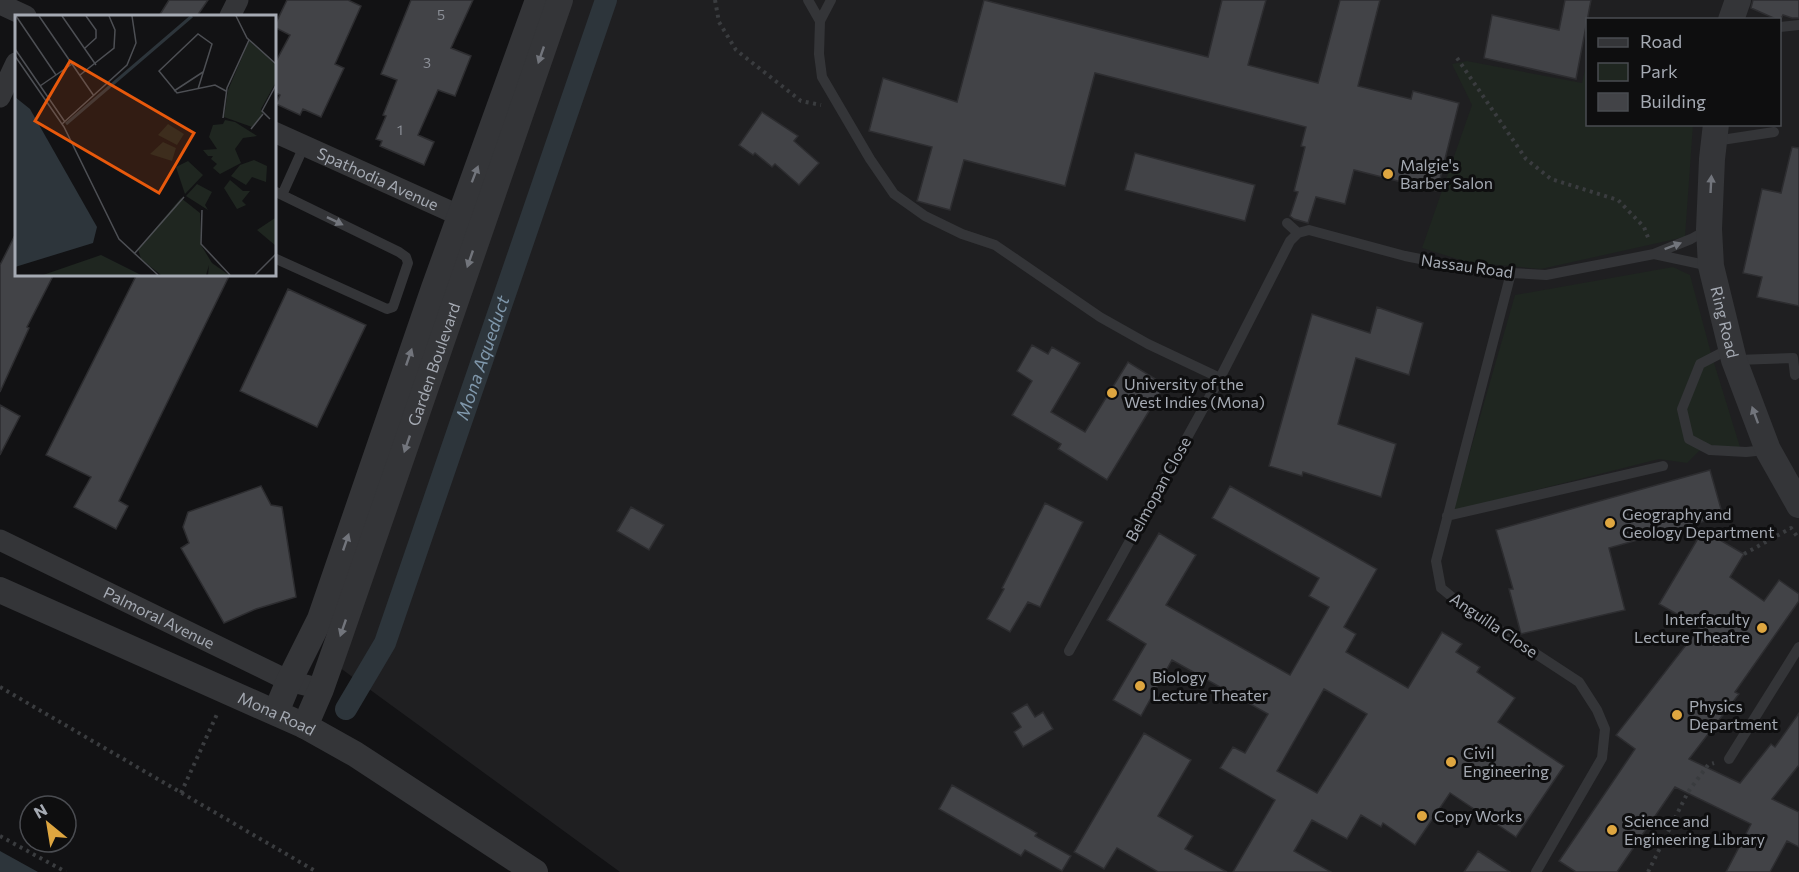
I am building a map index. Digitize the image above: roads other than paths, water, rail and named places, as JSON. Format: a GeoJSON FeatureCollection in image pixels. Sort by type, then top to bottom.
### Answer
{"type":"FeatureCollection","features":[{"type":"Feature","properties":{"kind":"street"},"geometry":{"type":"LineString","coordinates":[[230,15],[238,0]]}},
{"type":"Feature","properties":{"kind":"street","name":"Garden Boulevard"},"geometry":{"type":"LineString","coordinates":[[305,726],[321,689],[471,221],[538,0]]}},
{"type":"Feature","properties":{"kind":"street","name":"Garden Boulevard"},"geometry":{"type":"LineString","coordinates":[[276,712],[320,619],[388,420],[560,0]]}},
{"type":"Feature","properties":{"kind":"street"},"geometry":{"type":"LineString","coordinates":[[1732,18],[1738,0]]}},
{"type":"Feature","properties":{"kind":"street"},"geometry":{"type":"LineString","coordinates":[[0,4],[24,15]]}},
{"type":"Feature","properties":{"kind":"street"},"geometry":{"type":"LineString","coordinates":[[0,97],[15,65]]}},
{"type":"Feature","properties":{"kind":"street","name":"Spathodia Avenue"},"geometry":{"type":"LineString","coordinates":[[276,133],[471,221]]}},
{"type":"Feature","properties":{"kind":"street","name":"Ring Road"},"geometry":{"type":"LineString","coordinates":[[1715,133],[1709,229],[1711,266],[1733,354],[1768,450],[1799,505]]}},
{"type":"Feature","properties":{"kind":"street","name":"Palmoral Avenue"},"geometry":{"type":"LineString","coordinates":[[0,540],[289,681],[321,689]]}},
{"type":"Feature","properties":{"kind":"street","name":"Mona Road"},"geometry":{"type":"LineString","coordinates":[[0,590],[305,726],[355,754],[535,872]]}},
{"type":"Feature","properties":{"kind":"lane"},"geometry":{"type":"LineString","coordinates":[[808,0],[820,21]]}},
{"type":"Feature","properties":{"kind":"lane"},"geometry":{"type":"LineString","coordinates":[[831,0],[820,21],[819,54],[822,77],[870,159],[894,194],[925,216],[962,234],[995,245],[1100,317],[1148,344],[1220,378]]}},
{"type":"Feature","properties":{"kind":"lane"},"geometry":{"type":"LineString","coordinates":[[1781,27],[1799,25]]}},
{"type":"Feature","properties":{"kind":"lane"},"geometry":{"type":"LineString","coordinates":[[1715,133],[1774,132]]}},
{"type":"Feature","properties":{"kind":"lane"},"geometry":{"type":"LineString","coordinates":[[276,259],[387,309],[393,306],[408,263],[406,257],[399,252],[278,193],[304,146]]}},
{"type":"Feature","properties":{"kind":"lane"},"geometry":{"type":"LineString","coordinates":[[1287,223],[1298,233]]}},
{"type":"Feature","properties":{"kind":"lane"},"geometry":{"type":"LineString","coordinates":[[1654,254],[1691,240],[1709,229]]}},
{"type":"Feature","properties":{"kind":"lane","name":"Nassau Road"},"geometry":{"type":"LineString","coordinates":[[1298,233],[1309,230],[1405,256],[1482,271],[1511,273],[1546,275],[1654,254]]}},
{"type":"Feature","properties":{"kind":"lane","name":"Belmopan Close"},"geometry":{"type":"LineString","coordinates":[[1069,651],[1220,378],[1290,241],[1298,233]]}},
{"type":"Feature","properties":{"kind":"lane"},"geometry":{"type":"LineString","coordinates":[[1654,254],[1711,266]]}},
{"type":"Feature","properties":{"kind":"lane","name":"Anguilla Close"},"geometry":{"type":"LineString","coordinates":[[1511,273],[1436,561],[1441,588],[1462,606],[1579,682],[1597,710],[1605,729],[1602,758],[1536,872]]}},
{"type":"Feature","properties":{"kind":"lane"},"geometry":{"type":"LineString","coordinates":[[1768,450],[1746,452],[1710,450],[1689,439],[1682,409],[1700,364],[1733,354],[1796,358],[1795,375]]}},
{"type":"Feature","properties":{"kind":"lane"},"geometry":{"type":"LineString","coordinates":[[1447,516],[1663,466]]}},
{"type":"Feature","properties":{"kind":"lane"},"geometry":{"type":"LineString","coordinates":[[1729,759],[1799,647]]}},
{"type":"Feature","properties":{"kind":"waterway","name":"Mona Aqueduct"},"geometry":{"type":"LineString","coordinates":[[346,709],[385,643],[606,0]]}},
{"type":"Feature","properties":{"kind":"place","name":"Malgie's Barber Salon"},"geometry":{"type":"Point","coordinates":[1388,174]}},
{"type":"Feature","properties":{"kind":"place","name":"University of the West Indies (Mona)"},"geometry":{"type":"Point","coordinates":[1112,393]}},
{"type":"Feature","properties":{"kind":"place","name":"Geography and Geology Department"},"geometry":{"type":"Point","coordinates":[1610,523]}},
{"type":"Feature","properties":{"kind":"place","name":"Interfaculty Lecture Theatre"},"geometry":{"type":"Point","coordinates":[1762,628]}},
{"type":"Feature","properties":{"kind":"place","name":"Biology Lecture Theater"},"geometry":{"type":"Point","coordinates":[1140,686]}},
{"type":"Feature","properties":{"kind":"place","name":"Physics Department"},"geometry":{"type":"Point","coordinates":[1677,715]}},
{"type":"Feature","properties":{"kind":"place","name":"Civil Engineering"},"geometry":{"type":"Point","coordinates":[1451,762]}},
{"type":"Feature","properties":{"kind":"place","name":"Copy Works"},"geometry":{"type":"Point","coordinates":[1422,816]}},
{"type":"Feature","properties":{"kind":"place","name":"Science and Engineering Library"},"geometry":{"type":"Point","coordinates":[1612,830]}}]}
